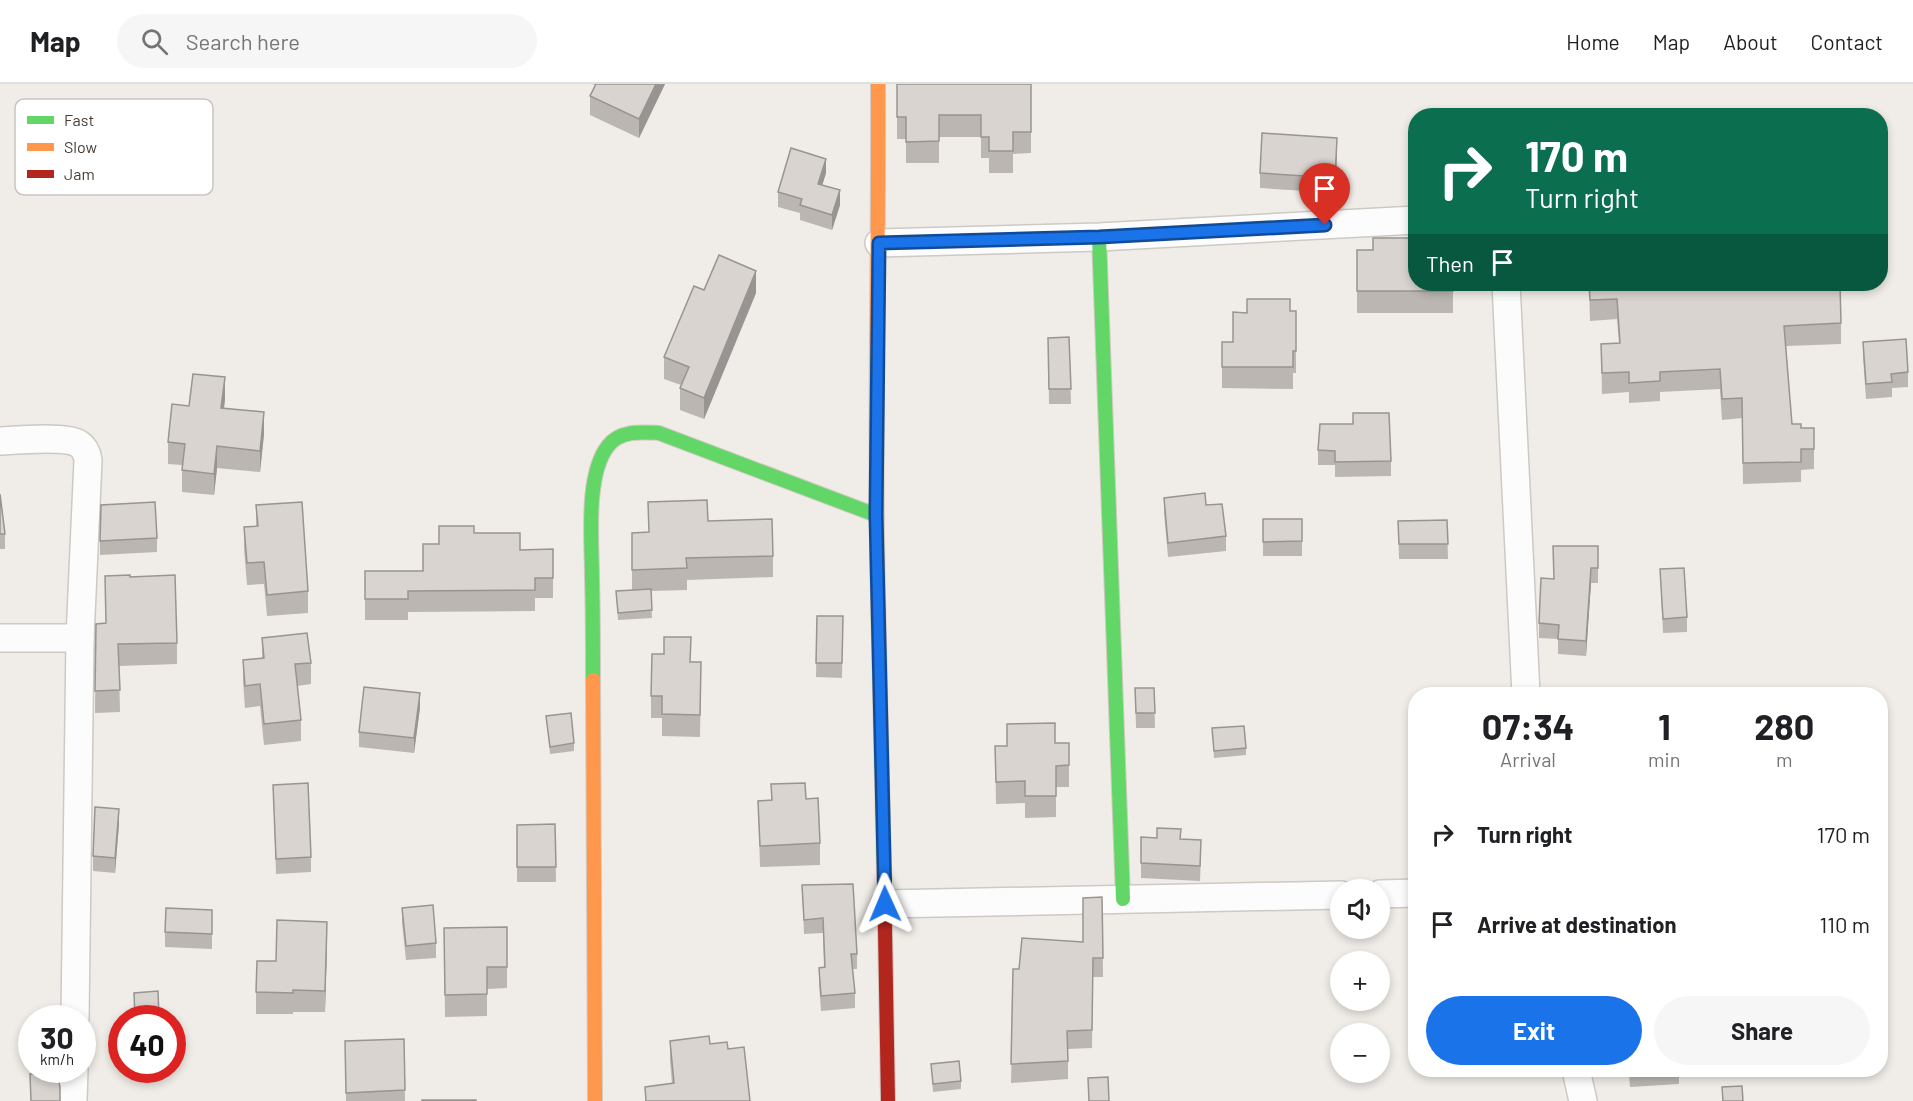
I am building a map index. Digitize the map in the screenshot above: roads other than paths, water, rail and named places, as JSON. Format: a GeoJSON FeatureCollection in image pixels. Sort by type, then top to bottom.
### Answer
{"type":"FeatureCollection","features":[{"type":"Feature","properties":{"kind":"street"},"geometry":{"type":"LineString","coordinates":[[878,84],[876,515],[888,1101]]}},
{"type":"Feature","properties":{"kind":"street"},"geometry":{"type":"LineString","coordinates":[[879,243],[1099,237],[1408,220]]}},
{"type":"Feature","properties":{"kind":"street"},"geometry":{"type":"LineString","coordinates":[[1099,237],[1123,899]]}},
{"type":"Feature","properties":{"kind":"street"},"geometry":{"type":"LineString","coordinates":[[1506,291],[1526,687]]}},
{"type":"Feature","properties":{"kind":"street"},"geometry":{"type":"LineString","coordinates":[[595,1101],[592,498],[602,453],[623,434],[641,430],[659,433],[876,515]]}},
{"type":"Feature","properties":{"kind":"street"},"geometry":{"type":"LineString","coordinates":[[0,441],[65,440],[79,443],[86,451],[88,460],[80,638],[75,1005]]}},
{"type":"Feature","properties":{"kind":"street"},"geometry":{"type":"LineString","coordinates":[[0,638],[80,638]]}},
{"type":"Feature","properties":{"kind":"street"},"geometry":{"type":"LineString","coordinates":[[1390,894],[1408,893]]}},
{"type":"Feature","properties":{"kind":"street"},"geometry":{"type":"LineString","coordinates":[[885,904],[1330,895]]}},
{"type":"Feature","properties":{"kind":"street"},"geometry":{"type":"LineString","coordinates":[[1578,1077],[1583,1101]]}},
{"type":"Feature","properties":{"kind":"street"},"geometry":{"type":"LineString","coordinates":[[74,1083],[74,1101]]}}]}
